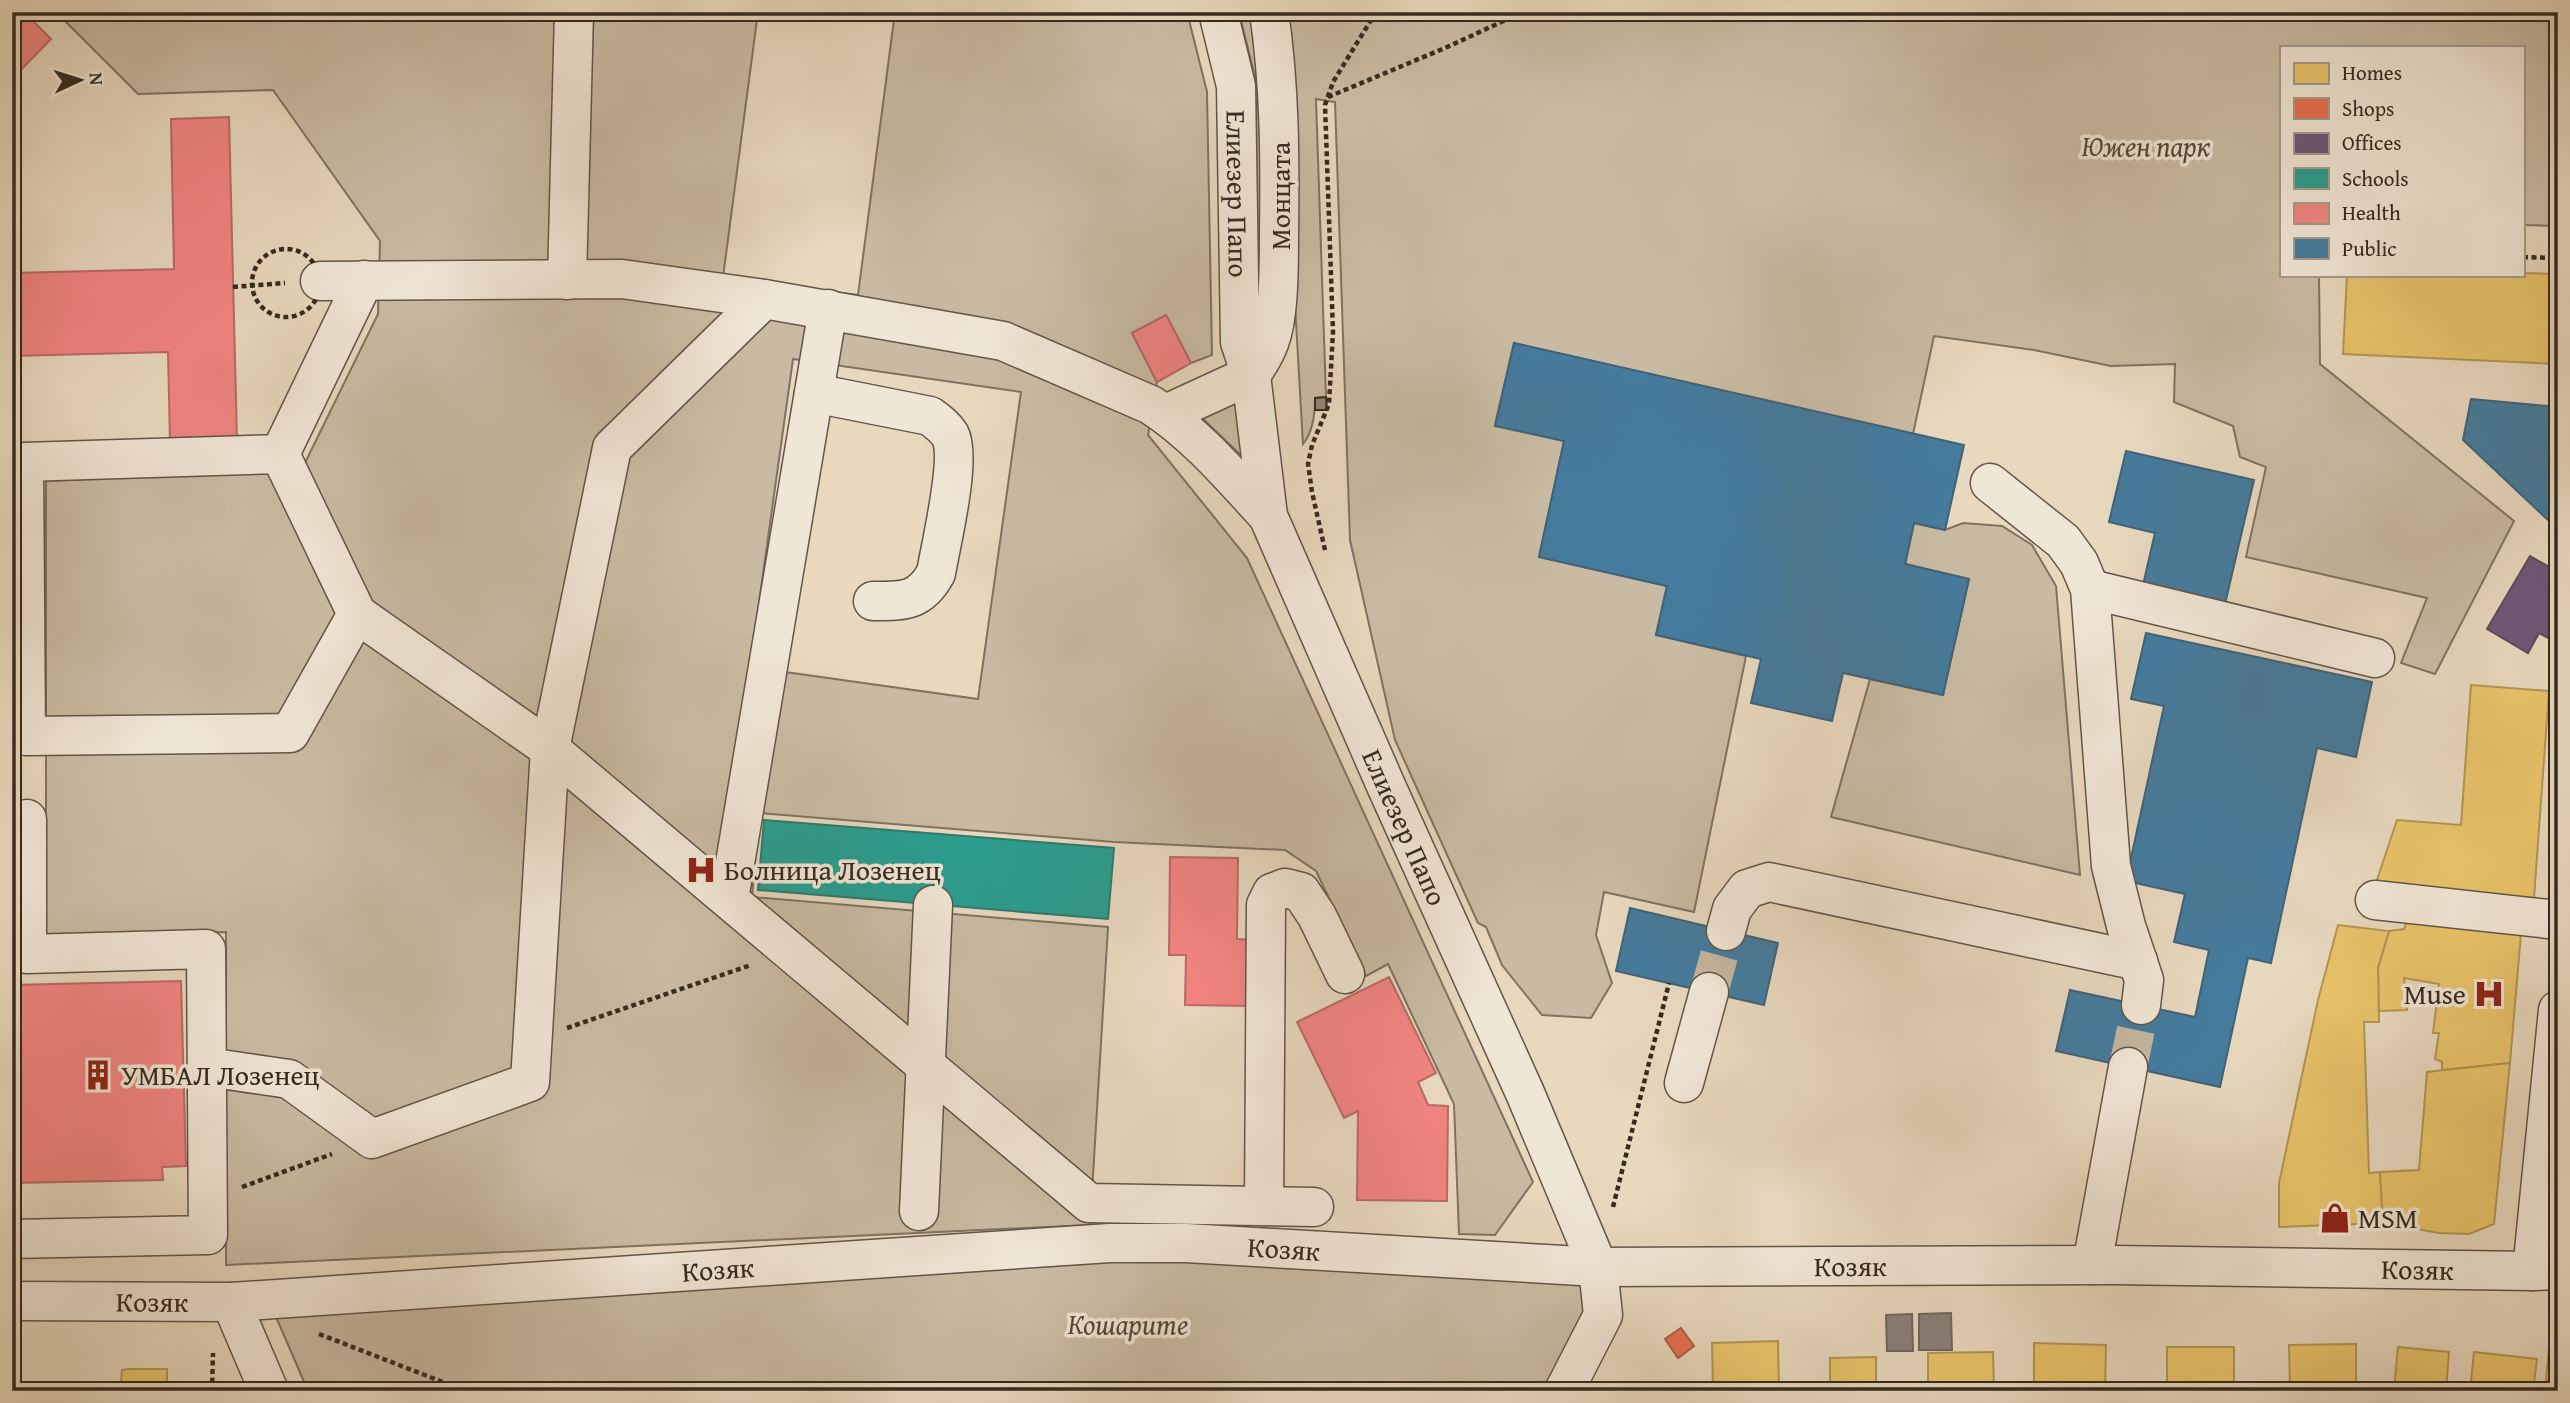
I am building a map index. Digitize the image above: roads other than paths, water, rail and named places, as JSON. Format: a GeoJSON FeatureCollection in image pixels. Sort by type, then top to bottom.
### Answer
{"type":"FeatureCollection","features":[{"type":"Feature","properties":{"kind":"street"},"geometry":{"type":"LineString","coordinates":[[567,280],[574,12]]}},
{"type":"Feature","properties":{"kind":"street","name":"Елиезер Папо"},"geometry":{"type":"LineString","coordinates":[[1218,12],[1236,86],[1240,342],[1251,375],[1268,516],[1392,801],[1525,1093],[1598,1268],[1603,1315],[1564,1391]]}},
{"type":"Feature","properties":{"kind":"street","name":"Монцата"},"geometry":{"type":"LineString","coordinates":[[1251,375],[1263,357],[1272,335],[1279,269],[1280,131],[1276,61],[1269,12]]}},
{"type":"Feature","properties":{"kind":"street"},"geometry":{"type":"LineString","coordinates":[[320,281],[622,279],[828,309],[1003,341],[1152,405],[1166,414],[1224,466],[1268,516]]}},
{"type":"Feature","properties":{"kind":"street"},"geometry":{"type":"LineString","coordinates":[[280,454],[364,280]]}},
{"type":"Feature","properties":{"kind":"street"},"geometry":{"type":"LineString","coordinates":[[207,1067],[289,1079],[372,1139],[530,1082],[550,749],[612,448],[764,299]]}},
{"type":"Feature","properties":{"kind":"street"},"geometry":{"type":"LineString","coordinates":[[729,899],[828,309]]}},
{"type":"Feature","properties":{"kind":"street"},"geometry":{"type":"LineString","coordinates":[[1166,414],[1251,375]]}},
{"type":"Feature","properties":{"kind":"street"},"geometry":{"type":"LineString","coordinates":[[814,393],[930,416],[943,425],[951,437],[955,459],[936,573],[928,587],[916,596],[903,601],[873,601]]}},
{"type":"Feature","properties":{"kind":"street"},"geometry":{"type":"LineString","coordinates":[[280,454],[356,614],[550,749],[1089,1203],[1314,1207]]}},
{"type":"Feature","properties":{"kind":"street"},"geometry":{"type":"LineString","coordinates":[[280,454],[24,462],[26,736],[290,733],[356,614]]}},
{"type":"Feature","properties":{"kind":"street"},"geometry":{"type":"LineString","coordinates":[[1990,483],[2063,541],[2079,564],[2090,589],[2111,866],[2144,980],[2141,1005]]}},
{"type":"Feature","properties":{"kind":"street"},"geometry":{"type":"LineString","coordinates":[[2090,589],[2375,658]]}},
{"type":"Feature","properties":{"kind":"street"},"geometry":{"type":"LineString","coordinates":[[12,1240],[208,1235],[206,949],[27,954],[27,819]]}},
{"type":"Feature","properties":{"kind":"street"},"geometry":{"type":"LineString","coordinates":[[1726,931],[1732,909],[1746,889],[1769,882],[2137,961]]}},
{"type":"Feature","properties":{"kind":"street"},"geometry":{"type":"LineString","coordinates":[[1264,1206],[1266,905],[1272,893],[1284,888],[1301,892],[1317,916],[1345,974]]}},
{"type":"Feature","properties":{"kind":"street"},"geometry":{"type":"LineString","coordinates":[[2375,900],[2558,920]]}},
{"type":"Feature","properties":{"kind":"street"},"geometry":{"type":"LineString","coordinates":[[919,1211],[933,905]]}},
{"type":"Feature","properties":{"kind":"street"},"geometry":{"type":"LineString","coordinates":[[1684,1083],[1709,992]]}},
{"type":"Feature","properties":{"kind":"street"},"geometry":{"type":"LineString","coordinates":[[2545,1270],[2558,1010]]}},
{"type":"Feature","properties":{"kind":"street"},"geometry":{"type":"LineString","coordinates":[[2092,1265],[2128,1067]]}},
{"type":"Feature","properties":{"kind":"street","name":"Козяк"},"geometry":{"type":"LineString","coordinates":[[12,1301],[231,1302],[1110,1243],[1186,1243],[1598,1268],[2092,1265],[2545,1270]]}},
{"type":"Feature","properties":{"kind":"street"},"geometry":{"type":"LineString","coordinates":[[231,1302],[269,1391]]}},
{"type":"Feature","properties":{"kind":"tunnel"},"geometry":{"type":"LineString","coordinates":[[1709,992],[1726,931]]}},
{"type":"Feature","properties":{"kind":"tunnel"},"geometry":{"type":"LineString","coordinates":[[2128,1067],[2141,1005]]}},
{"type":"Feature","properties":{"kind":"place","name":"Болница Лозенец"},"geometry":{"type":"Point","coordinates":[701,870]}},
{"type":"Feature","properties":{"kind":"place","name":"Muse"},"geometry":{"type":"Point","coordinates":[2489,994]}},
{"type":"Feature","properties":{"kind":"place","name":"УМБАЛ Лозенец"},"geometry":{"type":"Point","coordinates":[98,1075]}},
{"type":"Feature","properties":{"kind":"place","name":"MSM"},"geometry":{"type":"Point","coordinates":[2335,1218]}},
{"type":"Feature","properties":{"kind":"park label","name":"Южен парк"},"geometry":{"type":"Point","coordinates":[2146,146]}},
{"type":"Feature","properties":{"kind":"park label","name":"Кошарите"},"geometry":{"type":"Point","coordinates":[1128,1324]}}]}
